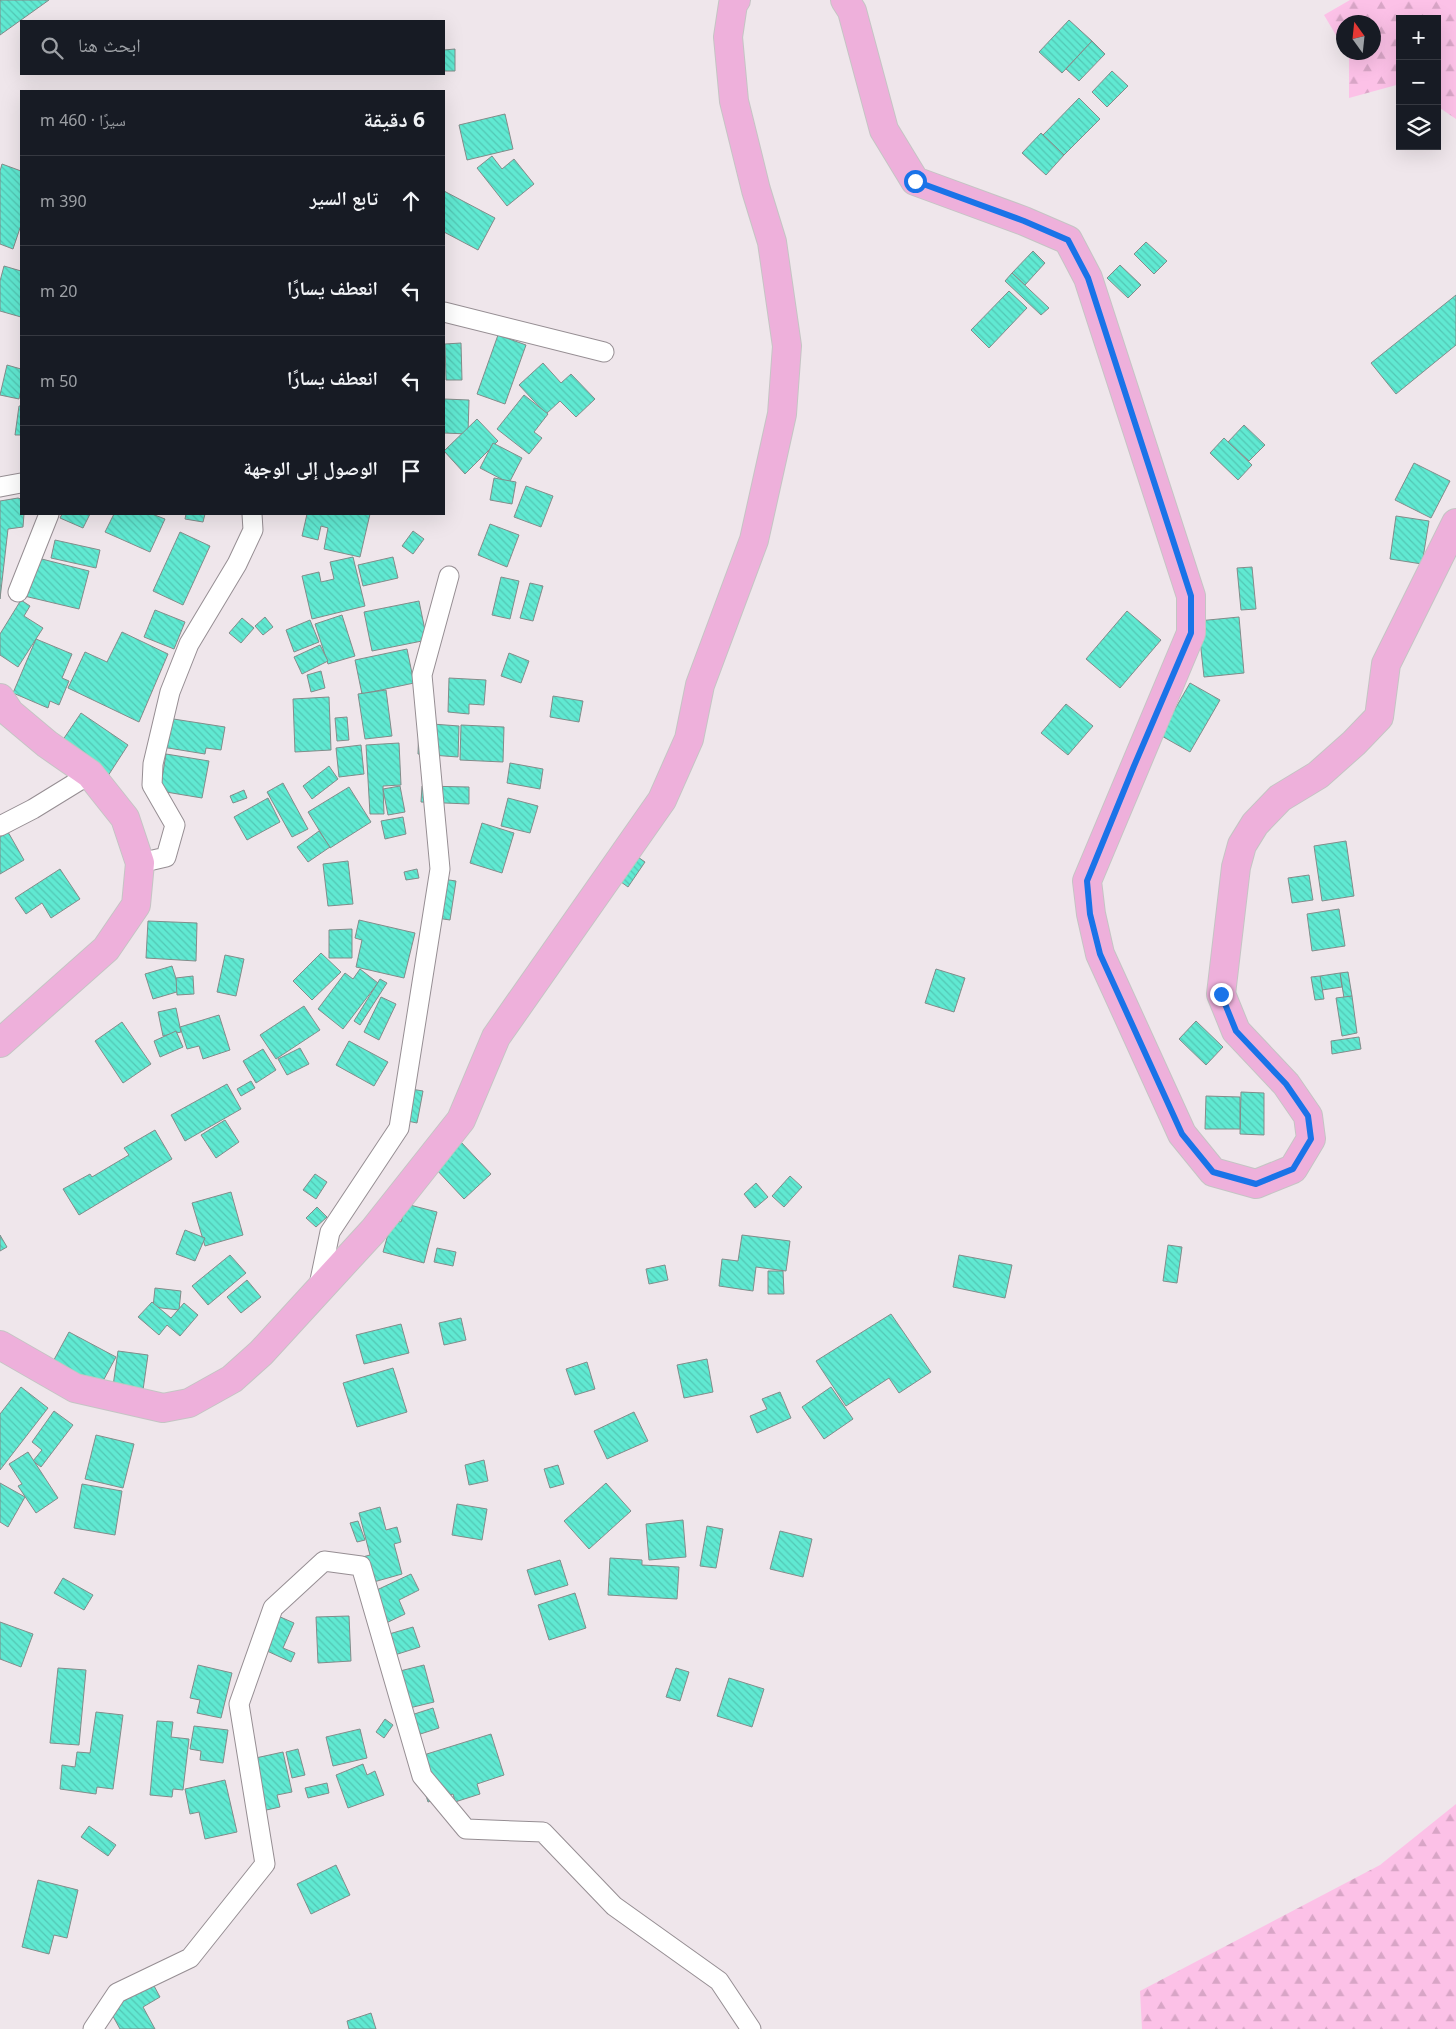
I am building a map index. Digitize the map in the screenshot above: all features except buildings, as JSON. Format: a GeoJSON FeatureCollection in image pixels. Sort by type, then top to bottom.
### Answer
{"type":"FeatureCollection","features":[{"type":"Feature","properties":{"kind":"main road"},"geometry":{"type":"LineString","coordinates":[[0,1345],[75,1388],[163,1408],[190,1403],[232,1379],[261,1353],[373,1231],[461,1120],[496,1036],[662,800],[689,739],[700,685],[754,540],[782,414],[787,346],[772,242],[756,190],[734,101],[728,37],[736,0]]}},
{"type":"Feature","properties":{"kind":"main road"},"geometry":{"type":"LineString","coordinates":[[845,0],[852,11],[884,130],[915,181],[1024,221],[1068,240],[1088,278],[1191,596],[1191,633],[1087,881],[1090,914],[1100,954],[1182,1134],[1213,1172],[1256,1184],[1293,1169],[1311,1139],[1308,1116],[1286,1084],[1236,1031],[1221,994],[1236,866],[1242,845],[1254,824],[1280,798],[1318,775],[1354,743],[1378,717],[1386,664],[1456,523]]}},
{"type":"Feature","properties":{"kind":"main road"},"geometry":{"type":"LineString","coordinates":[[0,698],[10,713],[46,744],[90,774],[125,818],[140,863],[136,905],[106,949],[0,1043]]}},
{"type":"Feature","properties":{"kind":"street"},"geometry":{"type":"LineString","coordinates":[[445,312],[604,352]]}},
{"type":"Feature","properties":{"kind":"street"},"geometry":{"type":"LineString","coordinates":[[0,487],[20,483]]}},
{"type":"Feature","properties":{"kind":"street"},"geometry":{"type":"LineString","coordinates":[[18,592],[49,515]]}},
{"type":"Feature","properties":{"kind":"street"},"geometry":{"type":"LineString","coordinates":[[140,863],[166,857],[175,825],[152,785],[153,764],[170,692],[189,644],[237,564],[253,530],[252,515]]}},
{"type":"Feature","properties":{"kind":"street"},"geometry":{"type":"LineString","coordinates":[[318,1291],[330,1232],[399,1128],[440,870],[422,675],[449,576]]}},
{"type":"Feature","properties":{"kind":"street"},"geometry":{"type":"LineString","coordinates":[[0,826],[33,809],[90,774]]}},
{"type":"Feature","properties":{"kind":"street"},"geometry":{"type":"LineString","coordinates":[[93,2029],[117,1993],[190,1958],[265,1864],[239,1704],[273,1608],[324,1561],[361,1566],[422,1776],[466,1829],[543,1832],[614,1906],[719,1981],[751,2029]]}},
{"type":"Feature","properties":{"kind":"green space"},"geometry":{"type":"Polygon","coordinates":[[[1350,0],[1456,0],[1456,119],[1441,109],[1441,15],[1396,15],[1396,85],[1349,98],[1349,60],[1381,60],[1381,15],[1336,15],[1336,35],[1324,15],[1350,0]]]}},
{"type":"Feature","properties":{"kind":"green space"},"geometry":{"type":"Polygon","coordinates":[[[1456,1804],[1456,2029],[1142,2029],[1140,1991],[1380,1865],[1456,1804]]]}},
{"type":"Feature","properties":{"kind":"route"},"geometry":{"type":"LineString","coordinates":[[915,181],[1024,221],[1068,240],[1088,278],[1191,596],[1191,633],[1087,881],[1090,914],[1100,954],[1182,1134],[1213,1172],[1256,1184],[1293,1169],[1311,1139],[1308,1116],[1286,1084],[1236,1031],[1221,994]]}}]}
